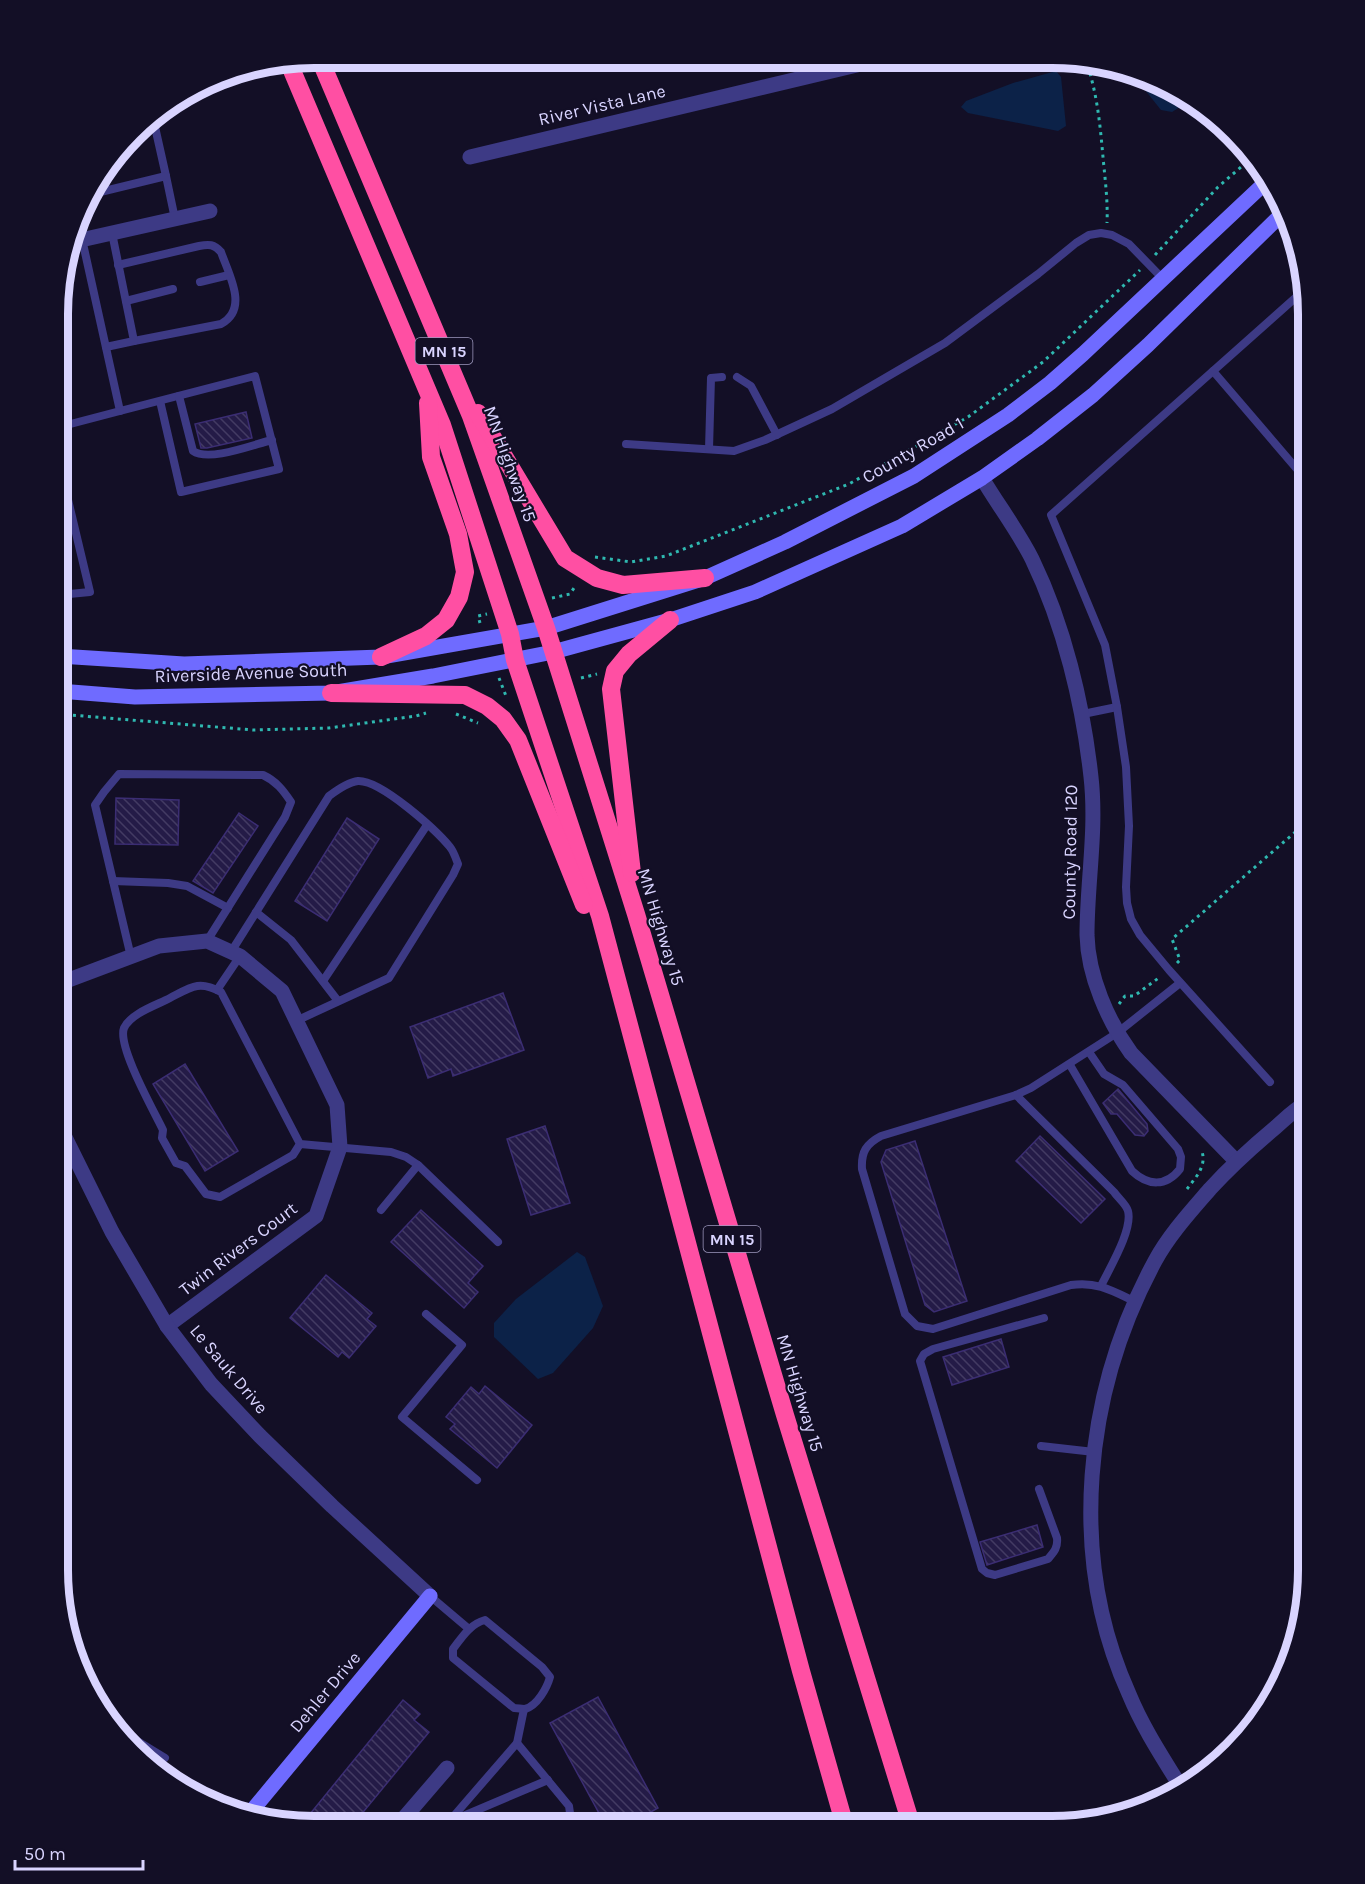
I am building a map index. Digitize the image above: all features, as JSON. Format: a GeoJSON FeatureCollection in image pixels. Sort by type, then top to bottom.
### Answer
{"type":"FeatureCollection","features":[{"type":"Feature","properties":{"kind":"highway","name":"MN Highway 15"},"geometry":{"type":"LineString","coordinates":[[324,68],[471,416],[546,628],[636,914],[785,1415],[909,1816]]}},
{"type":"Feature","properties":{"kind":"highway","name":"MN 15"},"geometry":{"type":"LineString","coordinates":[[291,69],[442,425],[510,634],[515,660],[600,916],[798,1659],[842,1816]]}},
{"type":"Feature","properties":{"kind":"highway"},"geometry":{"type":"LineString","coordinates":[[456,379],[496,440],[565,558],[597,578],[623,585],[705,578]]}},
{"type":"Feature","properties":{"kind":"highway"},"geometry":{"type":"LineString","coordinates":[[381,657],[426,636],[446,620],[459,597],[465,572],[458,534],[431,457],[427,389]]}},
{"type":"Feature","properties":{"kind":"highway"},"geometry":{"type":"LineString","coordinates":[[636,914],[611,689],[615,671],[629,654],[670,620]]}},
{"type":"Feature","properties":{"kind":"highway"},"geometry":{"type":"LineString","coordinates":[[331,693],[465,695],[487,706],[502,719],[518,740],[617,980]]}},
{"type":"Feature","properties":{"kind":"street","name":"River Vista Lane"},"geometry":{"type":"LineString","coordinates":[[470,157],[844,68]]}},
{"type":"Feature","properties":{"kind":"street","name":"County Road 1"},"geometry":{"type":"LineString","coordinates":[[510,634],[546,628],[705,578],[815,527],[914,476],[1050,383],[1164,280],[1262,186]]}},
{"type":"Feature","properties":{"kind":"street"},"geometry":{"type":"LineString","coordinates":[[79,241],[210,211]]}},
{"type":"Feature","properties":{"kind":"street"},"geometry":{"type":"LineString","coordinates":[[553,652],[670,620],[755,592],[902,526],[982,478],[1093,395],[1148,345],[1278,218]]}},
{"type":"Feature","properties":{"kind":"street","name":"County Road 120"},"geometry":{"type":"LineString","coordinates":[[982,478],[1031,558],[1055,620],[1083,714],[1093,798],[1093,845],[1087,937],[1096,981],[1108,1016],[1131,1053],[1236,1161]]}},
{"type":"Feature","properties":{"kind":"street","name":"Riverside Avenue South"},"geometry":{"type":"LineString","coordinates":[[68,657],[184,664],[381,657],[510,634]]}},
{"type":"Feature","properties":{"kind":"street","name":"Riverside Avenue South"},"geometry":{"type":"LineString","coordinates":[[68,692],[135,697],[331,693],[553,652]]}},
{"type":"Feature","properties":{"kind":"street"},"geometry":{"type":"LineString","coordinates":[[68,980],[159,946],[207,941]]}},
{"type":"Feature","properties":{"kind":"street","name":"Twin Rivers Court"},"geometry":{"type":"LineString","coordinates":[[167,1326],[316,1216],[340,1147],[337,1105],[282,991],[236,954],[207,941]]}},
{"type":"Feature","properties":{"kind":"street"},"geometry":{"type":"LineString","coordinates":[[1177,1782],[1157,1750],[1128,1693],[1110,1640],[1098,1589],[1091,1532],[1091,1474],[1098,1417],[1112,1364],[1136,1302],[1156,1260],[1192,1210],[1236,1161],[1298,1110]]}},
{"type":"Feature","properties":{"kind":"street","name":"Le Sauk Drive"},"geometry":{"type":"LineString","coordinates":[[68,1143],[112,1232],[167,1326],[211,1384],[260,1436],[332,1506],[430,1596]]}},
{"type":"Feature","properties":{"kind":"street","name":"Dehler Drive"},"geometry":{"type":"LineString","coordinates":[[253,1809],[430,1596]]}},
{"type":"Feature","properties":{"kind":"street"},"geometry":{"type":"LineString","coordinates":[[406,1816],[447,1768]]}},
{"type":"Feature","properties":{"kind":"lane"},"geometry":{"type":"LineString","coordinates":[[155,127],[175,219]]}},
{"type":"Feature","properties":{"kind":"lane"},"geometry":{"type":"LineString","coordinates":[[99,192],[166,177]]}},
{"type":"Feature","properties":{"kind":"lane"},"geometry":{"type":"LineString","coordinates":[[112,233],[134,341]]}},
{"type":"Feature","properties":{"kind":"lane"},"geometry":{"type":"LineString","coordinates":[[627,444],[734,451],[777,435],[832,409],[945,343],[1089,235],[1101,233],[1112,235],[1129,244],[1164,280]]}},
{"type":"Feature","properties":{"kind":"lane"},"geometry":{"type":"LineString","coordinates":[[78,244],[106,347],[120,411]]}},
{"type":"Feature","properties":{"kind":"lane"},"geometry":{"type":"LineString","coordinates":[[106,347],[221,324],[229,320],[237,299],[217,246],[209,244],[118,265]]}},
{"type":"Feature","properties":{"kind":"lane"},"geometry":{"type":"LineString","coordinates":[[200,282],[229,275]]}},
{"type":"Feature","properties":{"kind":"lane"},"geometry":{"type":"LineString","coordinates":[[126,301],[173,289]]}},
{"type":"Feature","properties":{"kind":"lane"},"geometry":{"type":"LineString","coordinates":[[1270,1082],[1180,983],[1140,935],[1131,919],[1127,903],[1129,826],[1127,779],[1105,645],[1051,515],[1297,296]]}},
{"type":"Feature","properties":{"kind":"lane"},"geometry":{"type":"LineString","coordinates":[[1213,371],[1298,470]]}},
{"type":"Feature","properties":{"kind":"lane"},"geometry":{"type":"LineString","coordinates":[[68,425],[255,376],[279,469],[181,492],[160,401]]}},
{"type":"Feature","properties":{"kind":"lane"},"geometry":{"type":"LineString","coordinates":[[709,449],[711,378],[722,377]]}},
{"type":"Feature","properties":{"kind":"lane"},"geometry":{"type":"LineString","coordinates":[[737,377],[751,386],[777,435]]}},
{"type":"Feature","properties":{"kind":"lane"},"geometry":{"type":"LineString","coordinates":[[179,396],[193,451],[200,455],[211,455],[272,440]]}},
{"type":"Feature","properties":{"kind":"lane"},"geometry":{"type":"LineString","coordinates":[[68,500],[90,592],[68,595]]}},
{"type":"Feature","properties":{"kind":"lane"},"geometry":{"type":"LineString","coordinates":[[1083,714],[1117,707]]}},
{"type":"Feature","properties":{"kind":"lane"},"geometry":{"type":"LineString","coordinates":[[131,957],[95,805],[119,774],[263,775],[280,786],[291,802],[285,817],[207,941]]}},
{"type":"Feature","properties":{"kind":"lane"},"geometry":{"type":"LineString","coordinates":[[217,990],[256,912],[329,796],[340,788],[358,781],[375,786],[409,808],[452,849],[458,864],[389,978],[296,1020]]}},
{"type":"Feature","properties":{"kind":"lane"},"geometry":{"type":"LineString","coordinates":[[323,981],[427,825]]}},
{"type":"Feature","properties":{"kind":"lane"},"geometry":{"type":"LineString","coordinates":[[113,881],[187,886],[228,908]]}},
{"type":"Feature","properties":{"kind":"lane"},"geometry":{"type":"LineString","coordinates":[[256,912],[291,940],[338,1001]]}},
{"type":"Feature","properties":{"kind":"lane"},"geometry":{"type":"LineString","coordinates":[[1136,1302],[1101,1286],[1085,1283],[1071,1285],[933,1329],[917,1326],[905,1314],[862,1169],[863,1151],[872,1141],[881,1136],[1016,1095],[1031,1088],[1117,1033],[1180,983]]}},
{"type":"Feature","properties":{"kind":"lane"},"geometry":{"type":"LineString","coordinates":[[194,985],[209,986],[221,992],[300,1144],[293,1155],[220,1197],[206,1194],[185,1166],[176,1163],[162,1138],[163,1130],[135,1073],[123,1042],[124,1028],[131,1018],[194,985]]}},
{"type":"Feature","properties":{"kind":"lane"},"geometry":{"type":"LineString","coordinates":[[1070,1065],[1132,1171],[1144,1181],[1152,1183],[1168,1180],[1180,1169],[1181,1157],[1178,1149],[1123,1085],[1104,1074],[1089,1052]]}},
{"type":"Feature","properties":{"kind":"lane"},"geometry":{"type":"LineString","coordinates":[[1016,1095],[1114,1192],[1128,1212],[1126,1231],[1101,1286]]}},
{"type":"Feature","properties":{"kind":"lane"},"geometry":{"type":"LineString","coordinates":[[300,1144],[391,1152],[406,1156],[498,1242]]}},
{"type":"Feature","properties":{"kind":"lane"},"geometry":{"type":"LineString","coordinates":[[381,1210],[418,1165]]}},
{"type":"Feature","properties":{"kind":"lane"},"geometry":{"type":"LineString","coordinates":[[426,1314],[462,1345],[402,1417],[477,1480]]}},
{"type":"Feature","properties":{"kind":"lane"},"geometry":{"type":"LineString","coordinates":[[1039,1489],[1058,1545],[1048,1559],[995,1575],[987,1573],[982,1569],[921,1361],[924,1354],[933,1349],[1044,1318]]}},
{"type":"Feature","properties":{"kind":"lane"},"geometry":{"type":"LineString","coordinates":[[1041,1446],[1094,1452]]}},
{"type":"Feature","properties":{"kind":"lane"},"geometry":{"type":"LineString","coordinates":[[430,1596],[469,1629]]}},
{"type":"Feature","properties":{"kind":"lane"},"geometry":{"type":"LineString","coordinates":[[485,1620],[542,1667],[550,1677],[548,1686],[533,1704],[524,1709],[514,1708],[453,1658],[453,1649],[469,1629],[476,1622],[485,1620]]}},
{"type":"Feature","properties":{"kind":"lane"},"geometry":{"type":"LineString","coordinates":[[454,1816],[517,1743],[524,1709]]}},
{"type":"Feature","properties":{"kind":"lane"},"geometry":{"type":"LineString","coordinates":[[137,1741],[165,1758]]}},
{"type":"Feature","properties":{"kind":"lane"},"geometry":{"type":"LineString","coordinates":[[517,1743],[569,1806],[570,1816]]}},
{"type":"Feature","properties":{"kind":"lane"},"geometry":{"type":"LineString","coordinates":[[465,1816],[548,1780]]}},
{"type":"Feature","properties":{"kind":"path"},"geometry":{"type":"LineString","coordinates":[[1089,71],[1093,81],[1100,129],[1108,205],[1106,234]]}},
{"type":"Feature","properties":{"kind":"path"},"geometry":{"type":"LineString","coordinates":[[596,556],[631,562],[666,556],[849,484],[968,417],[1043,362],[1127,284],[1218,187],[1246,163]]}},
{"type":"Feature","properties":{"kind":"path"},"geometry":{"type":"LineString","coordinates":[[68,715],[253,730],[329,728],[426,713]]}},
{"type":"Feature","properties":{"kind":"path"},"geometry":{"type":"LineString","coordinates":[[453,713],[484,726]]}},
{"type":"Feature","properties":{"kind":"path"},"geometry":{"type":"LineString","coordinates":[[1108,1016],[1125,996],[1134,996],[1143,991],[1180,960],[1172,939],[1298,830]]}},
{"type":"Feature","properties":{"kind":"path"},"geometry":{"type":"LineString","coordinates":[[1181,1196],[1202,1167],[1203,1154],[1199,1145]]}},
{"type":"Feature","properties":{"kind":"water"},"geometry":{"type":"Polygon","coordinates":[[[1056,71],[1061,77],[1066,126],[1058,131],[968,113],[961,107],[966,101],[1013,83],[1056,71]]]}},
{"type":"Feature","properties":{"kind":"water"},"geometry":{"type":"Polygon","coordinates":[[[1146,86],[1182,105],[1172,112],[1161,110],[1145,90],[1146,86]]]}},
{"type":"Feature","properties":{"kind":"water"},"geometry":{"type":"Polygon","coordinates":[[[577,1252],[585,1257],[603,1306],[593,1328],[553,1373],[538,1379],[494,1337],[494,1323],[516,1299],[577,1252]]]}},
{"type":"Feature","properties":{"kind":"building"},"geometry":{"type":"Polygon","coordinates":[[[246,412],[252,438],[201,448],[195,424],[246,412]]]}},
{"type":"Feature","properties":{"kind":"building"},"geometry":{"type":"Polygon","coordinates":[[[116,798],[179,800],[178,845],[115,844],[116,798]]]}},
{"type":"Feature","properties":{"kind":"building"},"geometry":{"type":"Polygon","coordinates":[[[239,813],[258,826],[213,893],[193,881],[239,813]]]}},
{"type":"Feature","properties":{"kind":"building"},"geometry":{"type":"Polygon","coordinates":[[[347,818],[379,839],[327,921],[295,901],[347,818]]]}},
{"type":"Feature","properties":{"kind":"building"},"geometry":{"type":"Polygon","coordinates":[[[503,993],[524,1050],[453,1076],[451,1069],[428,1078],[410,1027],[503,993]]]}},
{"type":"Feature","properties":{"kind":"building"},"geometry":{"type":"Polygon","coordinates":[[[185,1064],[238,1151],[205,1171],[153,1084],[185,1064]]]}},
{"type":"Feature","properties":{"kind":"building"},"geometry":{"type":"Polygon","coordinates":[[[1118,1089],[1147,1124],[1148,1131],[1144,1136],[1135,1135],[1117,1114],[1111,1114],[1103,1103],[1118,1089]]]}},
{"type":"Feature","properties":{"kind":"building"},"geometry":{"type":"Polygon","coordinates":[[[545,1126],[570,1203],[531,1215],[507,1139],[545,1126]]]}},
{"type":"Feature","properties":{"kind":"building"},"geometry":{"type":"Polygon","coordinates":[[[1040,1136],[1105,1199],[1081,1223],[1016,1161],[1040,1136]]]}},
{"type":"Feature","properties":{"kind":"building"},"geometry":{"type":"Polygon","coordinates":[[[915,1141],[967,1301],[934,1312],[925,1305],[881,1162],[886,1150],[915,1141]]]}},
{"type":"Feature","properties":{"kind":"building"},"geometry":{"type":"Polygon","coordinates":[[[421,1210],[483,1266],[468,1283],[478,1292],[464,1308],[391,1242],[421,1210]]]}},
{"type":"Feature","properties":{"kind":"building"},"geometry":{"type":"Polygon","coordinates":[[[326,1275],[372,1313],[367,1319],[376,1326],[349,1358],[342,1352],[338,1357],[290,1318],[326,1275]]]}},
{"type":"Feature","properties":{"kind":"building"},"geometry":{"type":"Polygon","coordinates":[[[1001,1339],[1009,1367],[952,1385],[943,1357],[1001,1339]]]}},
{"type":"Feature","properties":{"kind":"building"},"geometry":{"type":"Polygon","coordinates":[[[485,1386],[532,1425],[497,1468],[450,1429],[455,1424],[446,1417],[471,1387],[479,1394],[485,1386]]]}},
{"type":"Feature","properties":{"kind":"building"},"geometry":{"type":"Polygon","coordinates":[[[1037,1525],[1043,1547],[987,1565],[980,1542],[1037,1525]]]}},
{"type":"Feature","properties":{"kind":"building"},"geometry":{"type":"Polygon","coordinates":[[[598,1697],[658,1808],[644,1816],[601,1816],[550,1723],[598,1697]]]}},
{"type":"Feature","properties":{"kind":"building"},"geometry":{"type":"Polygon","coordinates":[[[403,1700],[420,1714],[414,1720],[429,1732],[360,1816],[345,1814],[343,1816],[308,1816],[403,1700]]]}}]}
